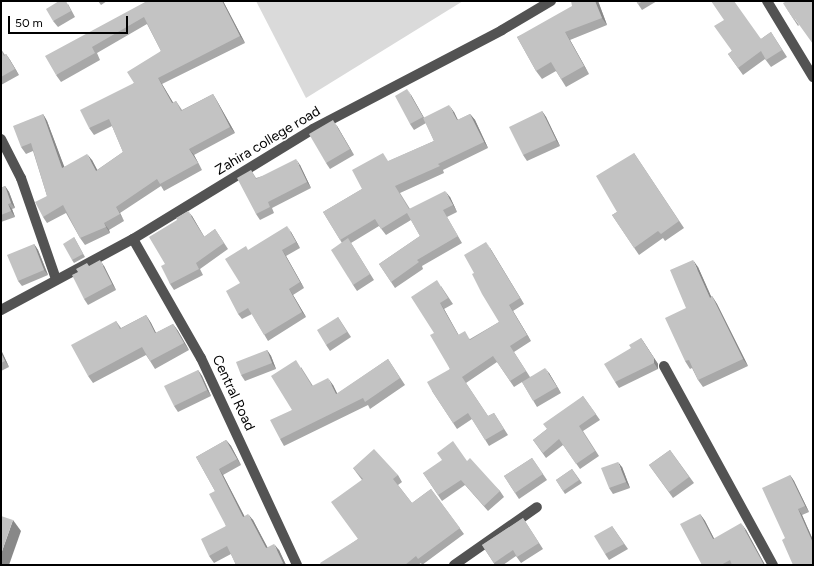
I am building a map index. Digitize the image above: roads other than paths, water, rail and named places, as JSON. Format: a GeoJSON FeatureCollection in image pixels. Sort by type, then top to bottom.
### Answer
{"type":"FeatureCollection","features":[{"type":"Feature","properties":{"kind":"street","name":"Zahira college road"},"geometry":{"type":"LineString","coordinates":[[1,310],[56,279],[133,239],[313,129],[502,30],[551,1]]}},
{"type":"Feature","properties":{"kind":"street"},"geometry":{"type":"LineString","coordinates":[[767,1],[813,77]]}},
{"type":"Feature","properties":{"kind":"street"},"geometry":{"type":"LineString","coordinates":[[1,140],[21,178],[56,279]]}},
{"type":"Feature","properties":{"kind":"street","name":"Central Road"},"geometry":{"type":"LineString","coordinates":[[133,239],[201,358],[296,565]]}},
{"type":"Feature","properties":{"kind":"street"},"geometry":{"type":"LineString","coordinates":[[664,366],[773,565]]}},
{"type":"Feature","properties":{"kind":"street"},"geometry":{"type":"LineString","coordinates":[[454,565],[537,506]]}}]}
